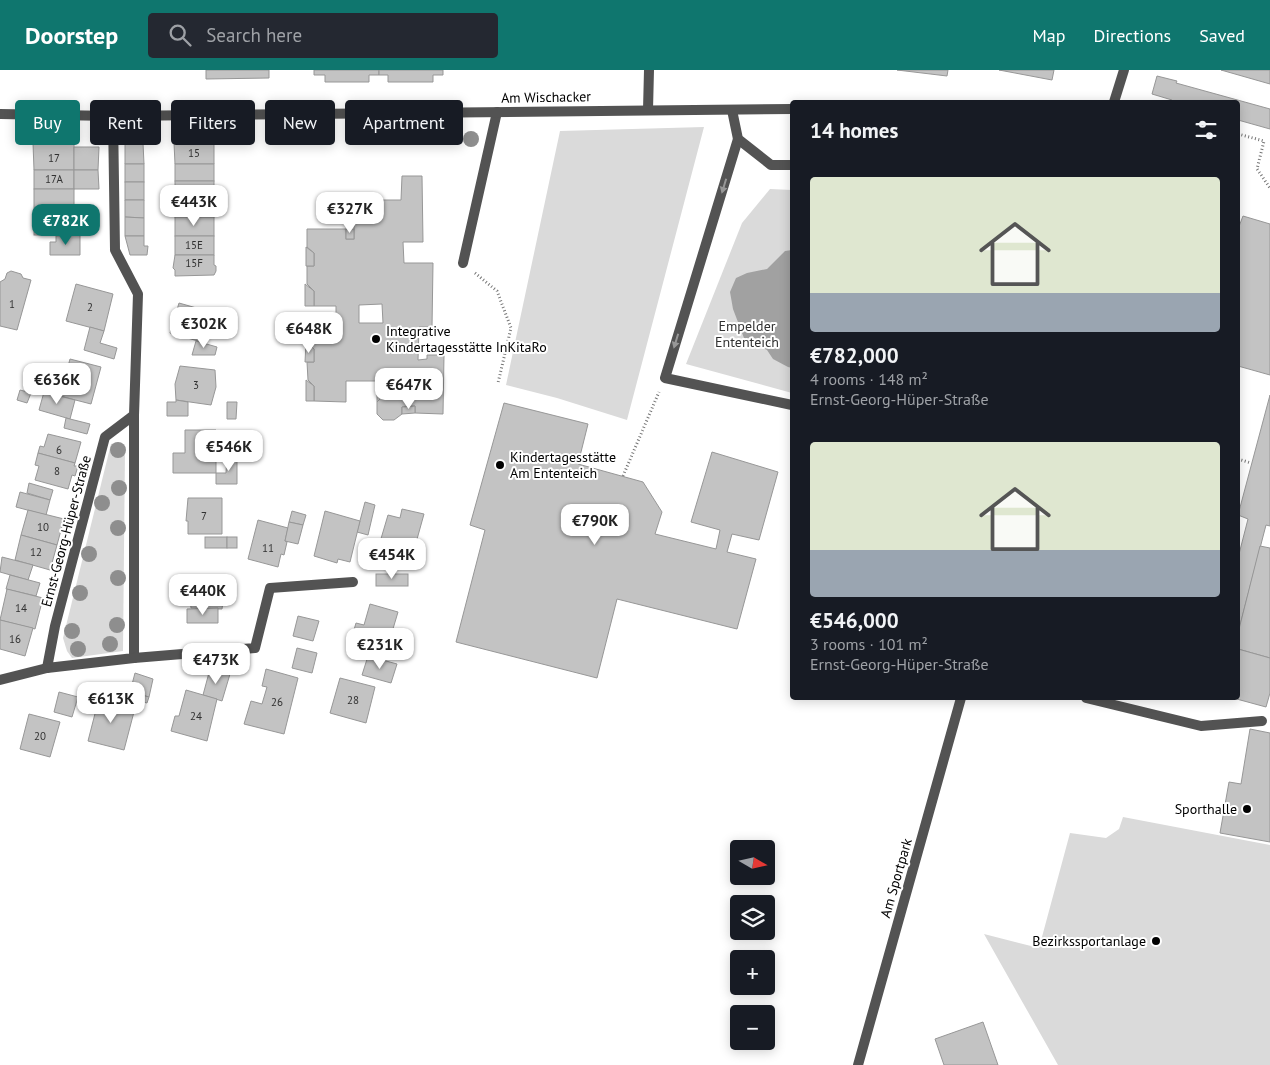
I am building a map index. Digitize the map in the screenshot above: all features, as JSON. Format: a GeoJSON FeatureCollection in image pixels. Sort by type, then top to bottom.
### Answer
{"type":"FeatureCollection","features":[{"type":"Feature","properties":{"kind":"street"},"geometry":{"type":"LineString","coordinates":[[648,110],[649,70]]}},
{"type":"Feature","properties":{"kind":"street"},"geometry":{"type":"LineString","coordinates":[[1115,100],[1124,70]]}},
{"type":"Feature","properties":{"kind":"street","name":"Am Wischacker"},"geometry":{"type":"LineString","coordinates":[[161,116],[790,109]]}},
{"type":"Feature","properties":{"kind":"street"},"geometry":{"type":"LineString","coordinates":[[732,110],[738,140],[665,378],[790,405]]}},
{"type":"Feature","properties":{"kind":"street"},"geometry":{"type":"LineString","coordinates":[[463,263],[497,112]]}},
{"type":"Feature","properties":{"kind":"street","name":"Am Wischacker"},"geometry":{"type":"LineString","coordinates":[[0,114],[90,116]]}},
{"type":"Feature","properties":{"kind":"street"},"geometry":{"type":"LineString","coordinates":[[738,140],[772,165],[790,165]]}},
{"type":"Feature","properties":{"kind":"street"},"geometry":{"type":"LineString","coordinates":[[113,145],[115,250],[138,294],[134,415],[134,658]]}},
{"type":"Feature","properties":{"kind":"street","name":"Ernst-Georg-Hüper-Straße"},"geometry":{"type":"LineString","coordinates":[[47,668],[55,626],[105,437],[134,415]]}},
{"type":"Feature","properties":{"kind":"street"},"geometry":{"type":"LineString","coordinates":[[0,680],[47,668],[134,658],[255,648],[270,588],[353,582]]}},
{"type":"Feature","properties":{"kind":"street","name":"Am Sportpark"},"geometry":{"type":"LineString","coordinates":[[858,1065],[960,700]]}},
{"type":"Feature","properties":{"kind":"street"},"geometry":{"type":"LineString","coordinates":[[1094,700],[1201,726],[1262,721]]}},
{"type":"Feature","properties":{"kind":"path"},"geometry":{"type":"LineString","coordinates":[[1240,135],[1264,141],[1258,169],[1270,188]]}},
{"type":"Feature","properties":{"kind":"path"},"geometry":{"type":"LineString","coordinates":[[463,263],[497,292],[511,328],[498,383]]}},
{"type":"Feature","properties":{"kind":"path"},"geometry":{"type":"LineString","coordinates":[[623,476],[665,378]]}},
{"type":"Feature","properties":{"kind":"path"},"geometry":{"type":"LineString","coordinates":[[1240,459],[1251,462]]}},
{"type":"Feature","properties":{"kind":"green space"},"geometry":{"type":"Polygon","coordinates":[[[704,127],[627,420],[557,398],[506,385],[560,131],[704,127]]]}},
{"type":"Feature","properties":{"kind":"green space","name":"Empelder Ententeich"},"geometry":{"type":"Polygon","coordinates":[[[770,189],[790,190],[790,392],[686,364],[742,223],[770,189]]]}},
{"type":"Feature","properties":{"kind":"green space"},"geometry":{"type":"Polygon","coordinates":[[[118,442],[123,445],[125,450],[123,651],[72,658],[67,651],[63,638],[111,444],[118,442]]]}},
{"type":"Feature","properties":{"kind":"green space","name":"Bezirkssportanlage"},"geometry":{"type":"Polygon","coordinates":[[[1123,817],[1270,845],[1270,1065],[1058,1065],[984,934],[1039,948],[1070,833],[1106,838],[1119,829],[1123,817]]]}},
{"type":"Feature","properties":{"kind":"shaded area"},"geometry":{"type":"Polygon","coordinates":[[[790,250],[790,368],[773,359],[767,350],[744,338],[733,309],[730,292],[736,278],[747,273],[767,269],[785,251],[790,250]]]}},
{"type":"Feature","properties":{"kind":"building"},"geometry":{"type":"Polygon","coordinates":[[[206,70],[269,70],[269,78],[206,79],[206,70]]]}},
{"type":"Feature","properties":{"kind":"building"},"geometry":{"type":"Polygon","coordinates":[[[314,70],[379,70],[379,75],[369,75],[369,82],[325,82],[325,75],[314,75],[314,70]]]}},
{"type":"Feature","properties":{"kind":"building"},"geometry":{"type":"Polygon","coordinates":[[[379,70],[443,70],[443,75],[433,75],[433,82],[388,82],[388,75],[379,75],[379,70]]]}},
{"type":"Feature","properties":{"kind":"building"},"geometry":{"type":"Polygon","coordinates":[[[897,70],[948,70],[947,76],[897,70]]]}},
{"type":"Feature","properties":{"kind":"building"},"geometry":{"type":"Polygon","coordinates":[[[999,70],[1054,70],[1052,80],[999,70]]]}},
{"type":"Feature","properties":{"kind":"building"},"geometry":{"type":"Polygon","coordinates":[[[1221,70],[1270,70],[1270,84],[1221,70]]]}},
{"type":"Feature","properties":{"kind":"building"},"geometry":{"type":"Polygon","coordinates":[[[1157,76],[1237,100],[1172,100],[1152,94],[1157,76]]]}},
{"type":"Feature","properties":{"kind":"building"},"geometry":{"type":"Polygon","coordinates":[[[1240,101],[1270,109],[1270,129],[1240,121],[1240,101]]]}},
{"type":"Feature","properties":{"kind":"building"},"geometry":{"type":"Polygon","coordinates":[[[33,145],[74,145],[74,170],[34,170],[33,145]]]}},
{"type":"Feature","properties":{"kind":"building"},"geometry":{"type":"Polygon","coordinates":[[[125,145],[143,145],[144,164],[125,164],[125,145]]]}},
{"type":"Feature","properties":{"kind":"building"},"geometry":{"type":"Polygon","coordinates":[[[174,145],[214,145],[214,164],[175,164],[174,145]]]}},
{"type":"Feature","properties":{"kind":"building"},"geometry":{"type":"Polygon","coordinates":[[[74,147],[99,147],[98,170],[74,170],[74,147]]]}},
{"type":"Feature","properties":{"kind":"building"},"geometry":{"type":"Polygon","coordinates":[[[125,164],[144,164],[144,182],[125,182],[125,164]]]}},
{"type":"Feature","properties":{"kind":"building"},"geometry":{"type":"Polygon","coordinates":[[[175,164],[214,164],[214,181],[175,181],[175,164]]]}},
{"type":"Feature","properties":{"kind":"building"},"geometry":{"type":"Polygon","coordinates":[[[34,170],[74,170],[74,189],[34,189],[34,170]]]}},
{"type":"Feature","properties":{"kind":"building"},"geometry":{"type":"Polygon","coordinates":[[[74,170],[98,170],[99,189],[74,189],[74,170]]]}},
{"type":"Feature","properties":{"kind":"building"},"geometry":{"type":"Polygon","coordinates":[[[402,176],[422,176],[423,242],[403,242],[404,263],[433,263],[432,327],[419,327],[418,360],[427,359],[427,355],[444,355],[443,414],[415,413],[415,406],[402,407],[402,414],[394,420],[383,420],[377,414],[377,402],[383,396],[383,381],[346,381],[346,402],[314,401],[314,386],[308,380],[307,362],[314,362],[314,349],[307,342],[308,314],[336,314],[336,306],[314,306],[314,291],[307,284],[307,266],[314,266],[314,253],[307,247],[307,229],[346,229],[346,239],[354,239],[354,207],[374,207],[381,200],[401,200],[402,176]],[[382,304],[359,305],[359,323],[383,323],[382,304]]]}},
{"type":"Feature","properties":{"kind":"building"},"geometry":{"type":"Polygon","coordinates":[[[175,181],[214,181],[214,200],[175,200],[175,181]]]}},
{"type":"Feature","properties":{"kind":"building"},"geometry":{"type":"Polygon","coordinates":[[[125,182],[144,182],[144,200],[125,200],[125,182]]]}},
{"type":"Feature","properties":{"kind":"building"},"geometry":{"type":"Polygon","coordinates":[[[34,189],[74,189],[74,210],[34,210],[34,189]]]}},
{"type":"Feature","properties":{"kind":"building"},"geometry":{"type":"Polygon","coordinates":[[[125,200],[144,200],[144,218],[125,217],[125,200]]]}},
{"type":"Feature","properties":{"kind":"building"},"geometry":{"type":"Polygon","coordinates":[[[175,200],[214,200],[214,217],[175,217],[175,200]]]}},
{"type":"Feature","properties":{"kind":"building"},"geometry":{"type":"Polygon","coordinates":[[[354,200],[381,200],[374,207],[354,207],[354,200]]]}},
{"type":"Feature","properties":{"kind":"building"},"geometry":{"type":"Polygon","coordinates":[[[34,210],[74,210],[74,235],[34,235],[34,210]]]}},
{"type":"Feature","properties":{"kind":"building"},"geometry":{"type":"Polygon","coordinates":[[[1243,216],[1270,224],[1270,375],[1240,367],[1240,224],[1243,216]]]}},
{"type":"Feature","properties":{"kind":"building"},"geometry":{"type":"Polygon","coordinates":[[[125,217],[144,218],[144,236],[125,236],[125,217]]]}},
{"type":"Feature","properties":{"kind":"building"},"geometry":{"type":"Polygon","coordinates":[[[175,217],[214,217],[214,236],[175,236],[175,217]]]}},
{"type":"Feature","properties":{"kind":"building"},"geometry":{"type":"Polygon","coordinates":[[[346,229],[354,229],[354,239],[346,239],[346,229]]]}},
{"type":"Feature","properties":{"kind":"building"},"geometry":{"type":"Polygon","coordinates":[[[80,235],[80,255],[50,255],[50,242],[56,242],[56,236],[80,235]]]}},
{"type":"Feature","properties":{"kind":"building"},"geometry":{"type":"Polygon","coordinates":[[[125,236],[144,236],[144,246],[148,246],[147,255],[130,255],[125,236]]]}},
{"type":"Feature","properties":{"kind":"building"},"geometry":{"type":"Polygon","coordinates":[[[175,236],[214,236],[214,255],[175,255],[175,236]]]}},
{"type":"Feature","properties":{"kind":"building"},"geometry":{"type":"Polygon","coordinates":[[[306,247],[314,253],[314,266],[306,266],[306,247]]]}},
{"type":"Feature","properties":{"kind":"building"},"geometry":{"type":"Polygon","coordinates":[[[175,255],[214,255],[216,271],[214,275],[175,276],[173,268],[175,255]]]}},
{"type":"Feature","properties":{"kind":"building"},"geometry":{"type":"Polygon","coordinates":[[[11,271],[31,280],[17,330],[0,326],[0,282],[11,271]]]}},
{"type":"Feature","properties":{"kind":"building"},"geometry":{"type":"Polygon","coordinates":[[[76,284],[113,294],[104,331],[66,321],[76,284]]]}},
{"type":"Feature","properties":{"kind":"building"},"geometry":{"type":"Polygon","coordinates":[[[305,284],[314,291],[314,306],[305,306],[305,284]]]}},
{"type":"Feature","properties":{"kind":"building"},"geometry":{"type":"Polygon","coordinates":[[[179,303],[214,313],[205,343],[170,333],[179,303]]]}},
{"type":"Feature","properties":{"kind":"building"},"geometry":{"type":"Polygon","coordinates":[[[90,327],[104,331],[100,343],[117,348],[114,359],[84,350],[90,327]]]}},
{"type":"Feature","properties":{"kind":"building"},"geometry":{"type":"Polygon","coordinates":[[[196,341],[217,347],[215,355],[192,355],[196,341]]]}},
{"type":"Feature","properties":{"kind":"building"},"geometry":{"type":"Polygon","coordinates":[[[306,342],[314,349],[314,362],[305,362],[306,342]]]}},
{"type":"Feature","properties":{"kind":"building"},"geometry":{"type":"Polygon","coordinates":[[[70,359],[101,367],[91,404],[60,396],[70,359]]]}},
{"type":"Feature","properties":{"kind":"building"},"geometry":{"type":"Polygon","coordinates":[[[180,366],[215,370],[216,387],[211,405],[176,400],[175,384],[180,366]]]}},
{"type":"Feature","properties":{"kind":"building"},"geometry":{"type":"Polygon","coordinates":[[[306,380],[314,386],[314,401],[306,401],[306,380]]]}},
{"type":"Feature","properties":{"kind":"building"},"geometry":{"type":"Polygon","coordinates":[[[377,381],[383,381],[383,396],[377,402],[377,381]]]}},
{"type":"Feature","properties":{"kind":"building"},"geometry":{"type":"Polygon","coordinates":[[[20,390],[31,393],[27,403],[17,400],[20,390]]]}},
{"type":"Feature","properties":{"kind":"building"},"geometry":{"type":"Polygon","coordinates":[[[44,392],[75,400],[70,419],[39,410],[44,392]]]}},
{"type":"Feature","properties":{"kind":"building"},"geometry":{"type":"Polygon","coordinates":[[[1270,395],[1270,526],[1266,525],[1240,625],[1240,550],[1248,519],[1240,516],[1240,508],[1270,395]]]}},
{"type":"Feature","properties":{"kind":"building"},"geometry":{"type":"Polygon","coordinates":[[[176,400],[188,402],[188,416],[167,416],[167,402],[176,402],[176,400]]]}},
{"type":"Feature","properties":{"kind":"building"},"geometry":{"type":"Polygon","coordinates":[[[227,402],[237,402],[236,419],[227,419],[227,402]]]}},
{"type":"Feature","properties":{"kind":"building"},"geometry":{"type":"Polygon","coordinates":[[[504,403],[588,424],[578,464],[643,482],[662,512],[655,534],[716,549],[720,530],[691,522],[712,452],[778,472],[759,540],[732,534],[727,552],[756,559],[737,629],[617,599],[597,678],[456,642],[485,530],[470,525],[504,403]]]}},
{"type":"Feature","properties":{"kind":"building"},"geometry":{"type":"Polygon","coordinates":[[[415,406],[415,413],[402,414],[402,407],[415,406]]]}},
{"type":"Feature","properties":{"kind":"building"},"geometry":{"type":"Polygon","coordinates":[[[66,418],[90,424],[87,434],[64,428],[66,418]]]}},
{"type":"Feature","properties":{"kind":"building"},"geometry":{"type":"Polygon","coordinates":[[[185,430],[216,430],[216,473],[173,473],[173,453],[185,453],[185,430]]]}},
{"type":"Feature","properties":{"kind":"building"},"geometry":{"type":"Polygon","coordinates":[[[48,434],[81,442],[75,463],[38,453],[40,446],[44,447],[48,434]]]}},
{"type":"Feature","properties":{"kind":"building"},"geometry":{"type":"Polygon","coordinates":[[[38,453],[75,463],[74,466],[78,466],[75,476],[72,475],[68,489],[35,480],[39,466],[35,465],[38,453]]]}},
{"type":"Feature","properties":{"kind":"building"},"geometry":{"type":"Polygon","coordinates":[[[227,454],[237,454],[237,484],[216,484],[216,473],[226,473],[227,454]]]}},
{"type":"Feature","properties":{"kind":"building"},"geometry":{"type":"Polygon","coordinates":[[[29,483],[53,490],[50,500],[27,493],[29,483]]]}},
{"type":"Feature","properties":{"kind":"building"},"geometry":{"type":"Polygon","coordinates":[[[20,492],[50,500],[46,515],[16,507],[20,492]]]}},
{"type":"Feature","properties":{"kind":"building"},"geometry":{"type":"Polygon","coordinates":[[[188,498],[222,498],[222,534],[188,534],[188,521],[186,521],[188,498]]]}},
{"type":"Feature","properties":{"kind":"building"},"geometry":{"type":"Polygon","coordinates":[[[365,502],[375,505],[368,535],[357,532],[365,502]]]}},
{"type":"Feature","properties":{"kind":"building"},"geometry":{"type":"Polygon","coordinates":[[[402,509],[424,514],[409,568],[375,559],[388,515],[400,518],[402,509]]]}},
{"type":"Feature","properties":{"kind":"building"},"geometry":{"type":"Polygon","coordinates":[[[28,510],[64,519],[57,545],[21,535],[28,510]]]}},
{"type":"Feature","properties":{"kind":"building"},"geometry":{"type":"Polygon","coordinates":[[[292,511],[306,515],[303,525],[289,522],[292,511]]]}},
{"type":"Feature","properties":{"kind":"building"},"geometry":{"type":"Polygon","coordinates":[[[325,511],[360,521],[350,562],[338,559],[337,563],[314,556],[325,511]]]}},
{"type":"Feature","properties":{"kind":"building"},"geometry":{"type":"Polygon","coordinates":[[[258,520],[288,528],[284,555],[281,554],[278,567],[248,559],[258,520]]]}},
{"type":"Feature","properties":{"kind":"building"},"geometry":{"type":"Polygon","coordinates":[[[289,522],[303,525],[298,544],[285,541],[289,522]]]}},
{"type":"Feature","properties":{"kind":"building"},"geometry":{"type":"Polygon","coordinates":[[[21,535],[57,545],[50,570],[15,560],[21,535]]]}},
{"type":"Feature","properties":{"kind":"building"},"geometry":{"type":"Polygon","coordinates":[[[205,537],[227,537],[227,548],[205,548],[205,537]]]}},
{"type":"Feature","properties":{"kind":"building"},"geometry":{"type":"Polygon","coordinates":[[[227,537],[237,537],[237,548],[227,548],[227,537]]]}},
{"type":"Feature","properties":{"kind":"building"},"geometry":{"type":"Polygon","coordinates":[[[1260,546],[1270,548],[1270,658],[1240,650],[1240,625],[1260,546]]]}},
{"type":"Feature","properties":{"kind":"building"},"geometry":{"type":"Polygon","coordinates":[[[2,557],[33,565],[28,580],[0,572],[2,557]]]}},
{"type":"Feature","properties":{"kind":"building"},"geometry":{"type":"Polygon","coordinates":[[[376,574],[408,574],[408,586],[376,586],[376,574]]]}},
{"type":"Feature","properties":{"kind":"building"},"geometry":{"type":"Polygon","coordinates":[[[10,575],[40,583],[36,596],[6,589],[10,575]]]}},
{"type":"Feature","properties":{"kind":"building"},"geometry":{"type":"Polygon","coordinates":[[[191,577],[222,577],[222,594],[224,594],[222,609],[191,608],[189,587],[191,587],[191,577]]]}},
{"type":"Feature","properties":{"kind":"building"},"geometry":{"type":"Polygon","coordinates":[[[7,589],[43,598],[35,629],[0,620],[7,589]]]}},
{"type":"Feature","properties":{"kind":"building"},"geometry":{"type":"Polygon","coordinates":[[[370,604],[398,612],[387,649],[351,640],[356,623],[364,625],[370,604]]]}},
{"type":"Feature","properties":{"kind":"building"},"geometry":{"type":"Polygon","coordinates":[[[218,608],[218,623],[187,623],[187,609],[218,608]]]}},
{"type":"Feature","properties":{"kind":"building"},"geometry":{"type":"Polygon","coordinates":[[[298,616],[319,621],[313,641],[293,636],[298,616]]]}},
{"type":"Feature","properties":{"kind":"building"},"geometry":{"type":"Polygon","coordinates":[[[0,620],[33,628],[25,656],[0,649],[0,620]]]}},
{"type":"Feature","properties":{"kind":"building"},"geometry":{"type":"Polygon","coordinates":[[[297,648],[317,653],[312,673],[292,668],[297,648]]]}},
{"type":"Feature","properties":{"kind":"building"},"geometry":{"type":"Polygon","coordinates":[[[1240,650],[1270,658],[1270,693],[1266,707],[1240,700],[1240,650]]]}},
{"type":"Feature","properties":{"kind":"building"},"geometry":{"type":"Polygon","coordinates":[[[368,656],[397,664],[391,683],[362,675],[368,656]]]}},
{"type":"Feature","properties":{"kind":"building"},"geometry":{"type":"Polygon","coordinates":[[[210,669],[230,674],[222,701],[203,695],[210,669]]]}},
{"type":"Feature","properties":{"kind":"building"},"geometry":{"type":"Polygon","coordinates":[[[266,669],[298,678],[284,734],[244,724],[251,701],[262,704],[267,687],[262,686],[266,669]]]}},
{"type":"Feature","properties":{"kind":"building"},"geometry":{"type":"Polygon","coordinates":[[[135,673],[153,679],[149,697],[130,692],[135,673]]]}},
{"type":"Feature","properties":{"kind":"building"},"geometry":{"type":"Polygon","coordinates":[[[340,678],[375,687],[366,723],[330,713],[340,678]]]}},
{"type":"Feature","properties":{"kind":"building"},"geometry":{"type":"Polygon","coordinates":[[[186,690],[217,699],[207,741],[171,731],[175,716],[179,716],[186,690]]]}},
{"type":"Feature","properties":{"kind":"building"},"geometry":{"type":"Polygon","coordinates":[[[59,692],[78,697],[72,717],[54,712],[59,692]]]}},
{"type":"Feature","properties":{"kind":"building"},"geometry":{"type":"Polygon","coordinates":[[[130,692],[149,697],[147,703],[128,698],[130,692]]]}},
{"type":"Feature","properties":{"kind":"building"},"geometry":{"type":"Polygon","coordinates":[[[99,698],[135,708],[124,750],[88,741],[99,698]]]}},
{"type":"Feature","properties":{"kind":"building"},"geometry":{"type":"Polygon","coordinates":[[[29,714],[60,722],[50,757],[20,749],[29,714]]]}},
{"type":"Feature","properties":{"kind":"building","name":"Sporthalle"},"geometry":{"type":"Polygon","coordinates":[[[1250,729],[1270,733],[1270,842],[1220,833],[1229,782],[1241,784],[1250,729]]]}},
{"type":"Feature","properties":{"kind":"building"},"geometry":{"type":"Polygon","coordinates":[[[983,1022],[998,1065],[944,1065],[935,1039],[983,1022]]]}},
{"type":"Feature","properties":{"kind":"place","name":"Integrative Kindertagesstätte InKitaRo"},"geometry":{"type":"Point","coordinates":[376,339]}},
{"type":"Feature","properties":{"kind":"place","name":"Kindertagesstätte Am Ententeich"},"geometry":{"type":"Point","coordinates":[500,465]}},
{"type":"Feature","properties":{"kind":"place","name":"Sporthalle"},"geometry":{"type":"Point","coordinates":[1247,809]}},
{"type":"Feature","properties":{"kind":"place","name":"Bezirkssportanlage"},"geometry":{"type":"Point","coordinates":[1156,941]}}]}
